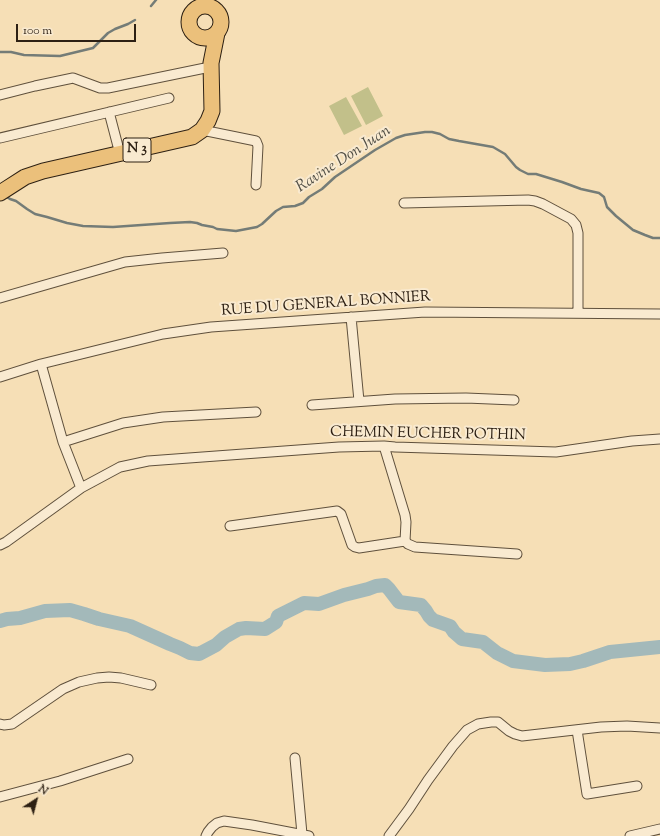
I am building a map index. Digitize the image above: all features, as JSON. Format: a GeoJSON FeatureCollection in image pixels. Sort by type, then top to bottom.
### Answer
{"type":"FeatureCollection","features":[{"type":"Feature","properties":{"kind":"main road"},"geometry":{"type":"LineString","coordinates":[[202,130],[212,111],[210,65],[217,33],[221,24],[221,19],[216,11],[206,4],[196,9],[192,13],[189,23],[192,31],[199,37],[210,65]]}},
{"type":"Feature","properties":{"kind":"main road"},"geometry":{"type":"LineString","coordinates":[[199,37],[208,38],[217,33]]}},
{"type":"Feature","properties":{"kind":"main road","name":"N 3"},"geometry":{"type":"LineString","coordinates":[[3,191],[25,177],[43,171],[192,137],[202,130]]}},
{"type":"Feature","properties":{"kind":"street"},"geometry":{"type":"LineString","coordinates":[[0,95],[73,78],[100,88],[108,88],[210,65]]}},
{"type":"Feature","properties":{"kind":"street"},"geometry":{"type":"LineString","coordinates":[[0,138],[169,98]]}},
{"type":"Feature","properties":{"kind":"street"},"geometry":{"type":"LineString","coordinates":[[109,112],[120,154]]}},
{"type":"Feature","properties":{"kind":"street"},"geometry":{"type":"LineString","coordinates":[[202,130],[256,141],[258,146],[256,185]]}},
{"type":"Feature","properties":{"kind":"street"},"geometry":{"type":"LineString","coordinates":[[404,203],[528,200],[543,204],[571,219],[576,225],[578,232],[578,313]]}},
{"type":"Feature","properties":{"kind":"street"},"geometry":{"type":"LineString","coordinates":[[0,298],[125,262],[223,253]]}},
{"type":"Feature","properties":{"kind":"street","name":"RUE DU GENERAL BONNIER"},"geometry":{"type":"LineString","coordinates":[[0,377],[41,364],[163,334],[211,327],[425,312],[660,314]]}},
{"type":"Feature","properties":{"kind":"street"},"geometry":{"type":"LineString","coordinates":[[351,317],[358,401]]}},
{"type":"Feature","properties":{"kind":"street"},"geometry":{"type":"LineString","coordinates":[[41,364],[63,442],[81,488]]}},
{"type":"Feature","properties":{"kind":"street"},"geometry":{"type":"LineString","coordinates":[[312,405],[395,399],[458,398],[514,400]]}},
{"type":"Feature","properties":{"kind":"street"},"geometry":{"type":"LineString","coordinates":[[63,442],[123,423],[163,417],[256,412]]}},
{"type":"Feature","properties":{"kind":"street","name":"CHEMIN EUCHER POTHIN"},"geometry":{"type":"LineString","coordinates":[[0,545],[81,488],[120,467],[148,461],[340,447],[384,446],[556,452],[632,441],[660,439]]}},
{"type":"Feature","properties":{"kind":"street"},"geometry":{"type":"LineString","coordinates":[[384,446],[405,515],[405,541]]}},
{"type":"Feature","properties":{"kind":"street"},"geometry":{"type":"LineString","coordinates":[[230,526],[337,511],[341,514],[352,545],[359,548],[405,541],[415,547],[517,554]]}},
{"type":"Feature","properties":{"kind":"street"},"geometry":{"type":"LineString","coordinates":[[0,724],[12,724],[63,689],[79,682],[109,677],[121,678],[151,686]]}},
{"type":"Feature","properties":{"kind":"street"},"geometry":{"type":"LineString","coordinates":[[389,836],[453,746],[467,730],[478,724],[485,722],[498,722],[509,731],[522,736],[601,727],[627,726],[660,728]]}},
{"type":"Feature","properties":{"kind":"street"},"geometry":{"type":"LineString","coordinates":[[577,730],[587,794],[636,786]]}},
{"type":"Feature","properties":{"kind":"street"},"geometry":{"type":"LineString","coordinates":[[206,836],[212,826],[217,823],[224,822],[252,824],[305,835],[294,758]]}},
{"type":"Feature","properties":{"kind":"street"},"geometry":{"type":"LineString","coordinates":[[0,797],[60,781],[128,759]]}},
{"type":"Feature","properties":{"kind":"street"},"geometry":{"type":"LineString","coordinates":[[630,836],[660,829]]}},
{"type":"Feature","properties":{"kind":"shaded area"},"geometry":{"type":"Polygon","coordinates":[[[368,87],[383,116],[366,125],[351,96],[368,87]]]}},
{"type":"Feature","properties":{"kind":"shaded area"},"geometry":{"type":"Polygon","coordinates":[[[346,97],[362,126],[344,135],[329,106],[346,97]]]}},
{"type":"Feature","properties":{"kind":"waterway"},"geometry":{"type":"LineString","coordinates":[[151,6],[156,0]]}},
{"type":"Feature","properties":{"kind":"waterway"},"geometry":{"type":"LineString","coordinates":[[0,52],[11,52],[24,55],[60,56],[93,48],[108,33],[135,20]]}},
{"type":"Feature","properties":{"kind":"waterway","name":"Ravine Don Juan"},"geometry":{"type":"LineString","coordinates":[[5,196],[16,201],[35,214],[83,226],[113,227],[190,222],[217,229],[236,231],[257,227],[283,207],[295,206],[303,203],[335,177],[375,150],[396,138],[405,135],[432,132],[449,139],[493,147],[505,154],[516,167],[528,174],[536,174],[581,189],[599,193],[604,197],[607,207],[633,230],[653,238],[660,238]]}},
{"type":"Feature","properties":{"kind":"waterway"},"geometry":{"type":"LineString","coordinates":[[0,621],[20,618],[45,611],[70,610],[99,619],[130,626],[190,653],[199,654],[216,645],[225,637],[239,629],[265,629],[276,622],[278,616],[304,603],[319,604],[344,595],[385,585],[399,602],[421,605],[433,620],[450,626],[462,639],[483,642],[497,653],[513,661],[545,665],[570,664],[610,652],[660,647]]}}]}
